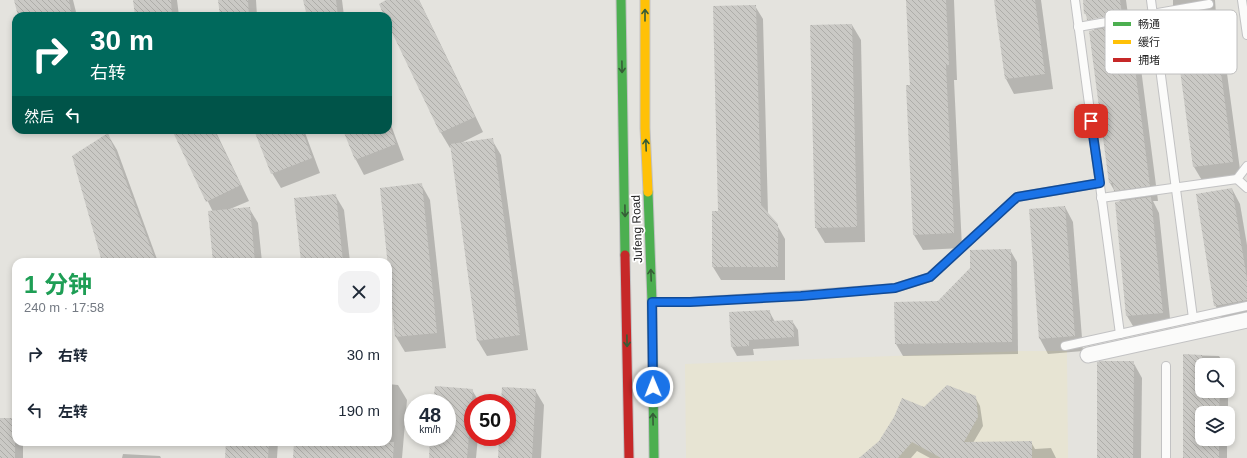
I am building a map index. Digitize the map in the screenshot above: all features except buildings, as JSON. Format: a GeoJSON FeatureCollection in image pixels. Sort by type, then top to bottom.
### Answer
{"type":"FeatureCollection","features":[{"type":"Feature","properties":{"kind":"main road","name":"Jufeng Road"},"geometry":{"type":"LineString","coordinates":[[621,0],[630,458]]}},
{"type":"Feature","properties":{"kind":"main road","name":"Jufeng Road"},"geometry":{"type":"LineString","coordinates":[[645,0],[645,128],[652,302],[654,458]]}},
{"type":"Feature","properties":{"kind":"street"},"geometry":{"type":"LineString","coordinates":[[1088,355],[1247,320]]}},
{"type":"Feature","properties":{"kind":"lane"},"geometry":{"type":"LineString","coordinates":[[1075,0],[1120,334]]}},
{"type":"Feature","properties":{"kind":"lane"},"geometry":{"type":"LineString","coordinates":[[1151,0],[1152,10]]}},
{"type":"Feature","properties":{"kind":"lane"},"geometry":{"type":"LineString","coordinates":[[1242,0],[1247,35]]}},
{"type":"Feature","properties":{"kind":"lane"},"geometry":{"type":"LineString","coordinates":[[1171,10],[1209,4]]}},
{"type":"Feature","properties":{"kind":"lane"},"geometry":{"type":"LineString","coordinates":[[1078,27],[1105,22]]}},
{"type":"Feature","properties":{"kind":"lane"},"geometry":{"type":"LineString","coordinates":[[1160,74],[1193,318]]}},
{"type":"Feature","properties":{"kind":"lane"},"geometry":{"type":"LineString","coordinates":[[1102,198],[1236,179],[1247,166]]}},
{"type":"Feature","properties":{"kind":"lane"},"geometry":{"type":"LineString","coordinates":[[1236,179],[1247,188]]}},
{"type":"Feature","properties":{"kind":"lane"},"geometry":{"type":"LineString","coordinates":[[652,302],[690,302],[801,296],[895,288],[930,277],[1017,197],[1100,183]]}},
{"type":"Feature","properties":{"kind":"lane"},"geometry":{"type":"LineString","coordinates":[[1065,346],[1247,306]]}},
{"type":"Feature","properties":{"kind":"lane"},"geometry":{"type":"LineString","coordinates":[[1166,366],[1166,458]]}},
{"type":"Feature","properties":{"kind":"shaded area"},"geometry":{"type":"Polygon","coordinates":[[[1022,351],[1067,351],[1068,458],[686,458],[685,364],[1022,351]]]}},
{"type":"Feature","properties":{"kind":"traffic: fast"},"geometry":{"type":"LineString","coordinates":[[621,0],[625,255]]}},
{"type":"Feature","properties":{"kind":"traffic: fast"},"geometry":{"type":"LineString","coordinates":[[648,192],[652,302],[654,458]]}},
{"type":"Feature","properties":{"kind":"traffic: slow"},"geometry":{"type":"LineString","coordinates":[[645,0],[645,128],[648,192]]}},
{"type":"Feature","properties":{"kind":"traffic: jam"},"geometry":{"type":"LineString","coordinates":[[625,255],[629,458]]}},
{"type":"Feature","properties":{"kind":"route"},"geometry":{"type":"LineString","coordinates":[[653,387],[652,302],[667,303],[801,296],[895,288],[930,277],[1017,197],[1100,183],[1091,121]]}}]}
